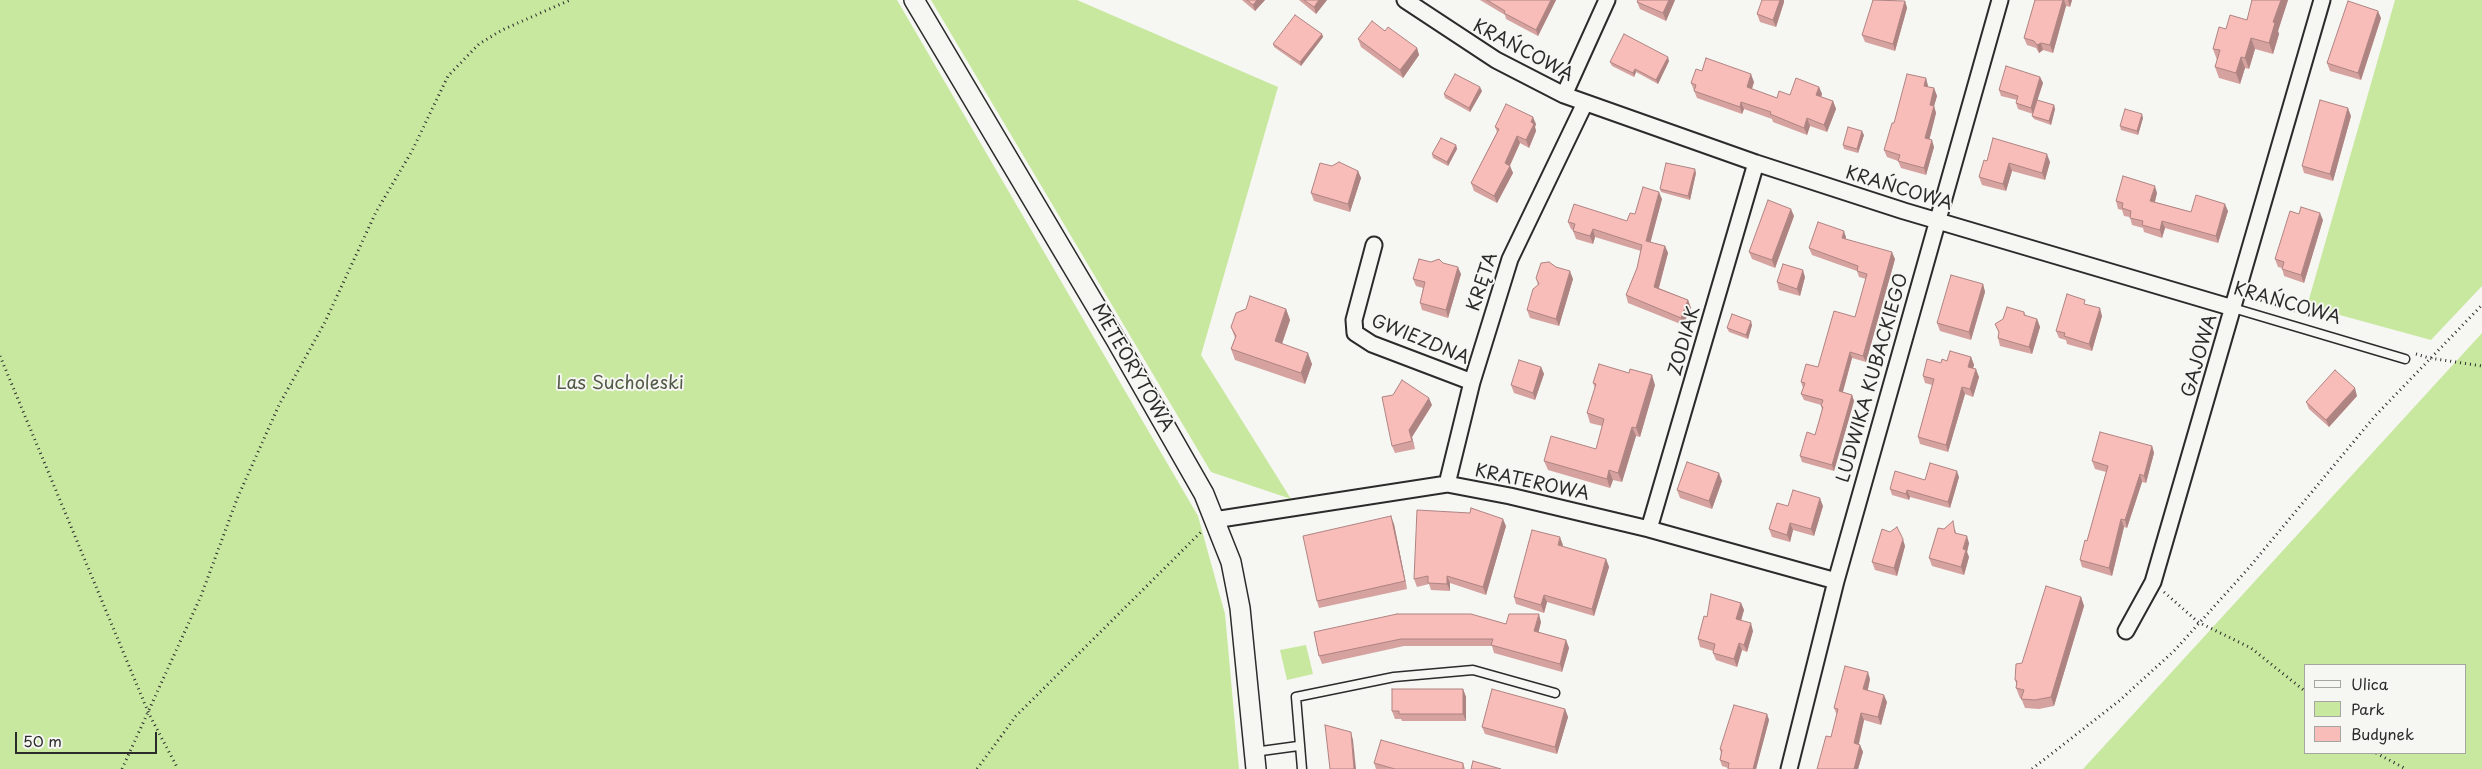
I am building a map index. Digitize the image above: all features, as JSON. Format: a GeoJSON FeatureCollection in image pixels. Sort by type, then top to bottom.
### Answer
{"type":"FeatureCollection","features":[{"type":"Feature","properties":{"kind":"street","name":"METEORYTOWA"},"geometry":{"type":"LineString","coordinates":[[914,0],[1204,494],[1230,562],[1240,608],[1255,761]]}},
{"type":"Feature","properties":{"kind":"street","name":"KRAŃCOWA"},"geometry":{"type":"LineString","coordinates":[[1405,0],[1496,60],[1564,95],[1585,103],[1756,163],[1938,221],[2233,308]]}},
{"type":"Feature","properties":{"kind":"street"},"geometry":{"type":"LineString","coordinates":[[1564,95],[1607,0]]}},
{"type":"Feature","properties":{"kind":"street","name":"LUDWIKA KUBACKIEGO"},"geometry":{"type":"LineString","coordinates":[[1789,769],[1836,582],[2000,0]]}},
{"type":"Feature","properties":{"kind":"street","name":"GAJOWA"},"geometry":{"type":"LineString","coordinates":[[2126,631],[2153,582],[2322,0]]}},
{"type":"Feature","properties":{"kind":"street","name":"KRĘTA"},"geometry":{"type":"LineString","coordinates":[[1447,484],[1472,382],[1518,238],[1585,103]]}},
{"type":"Feature","properties":{"kind":"street","name":"ZODIAK"},"geometry":{"type":"LineString","coordinates":[[1649,529],[1756,163]]}},
{"type":"Feature","properties":{"kind":"street","name":"GWIEZDNA"},"geometry":{"type":"LineString","coordinates":[[1374,245],[1354,320],[1355,333],[1372,344],[1472,382]]}},
{"type":"Feature","properties":{"kind":"street","name":"KRATEROWA"},"geometry":{"type":"LineString","coordinates":[[1214,520],[1447,484],[1510,496],[1649,529],[1836,582]]}},
{"type":"Feature","properties":{"kind":"lane","name":"KRAŃCOWA"},"geometry":{"type":"LineString","coordinates":[[2233,308],[2406,359]]}},
{"type":"Feature","properties":{"kind":"lane"},"geometry":{"type":"LineString","coordinates":[[1302,769],[1298,746],[1296,697],[1394,677],[1473,670],[1555,693]]}},
{"type":"Feature","properties":{"kind":"lane"},"geometry":{"type":"LineString","coordinates":[[1255,761],[1298,746]]}},
{"type":"Feature","properties":{"kind":"path"},"geometry":{"type":"LineString","coordinates":[[122,769],[149,714],[201,596],[237,499],[279,405],[325,322],[376,212],[412,151],[448,76],[479,44],[502,30],[570,0]]}},
{"type":"Feature","properties":{"kind":"path"},"geometry":{"type":"LineString","coordinates":[[2032,769],[2119,701],[2174,651],[2198,622],[2247,570],[2343,452],[2429,358],[2482,305]]}},
{"type":"Feature","properties":{"kind":"path"},"geometry":{"type":"LineString","coordinates":[[0,356],[149,714],[178,769]]}},
{"type":"Feature","properties":{"kind":"path"},"geometry":{"type":"LineString","coordinates":[[2429,358],[2482,366]]}},
{"type":"Feature","properties":{"kind":"path"},"geometry":{"type":"LineString","coordinates":[[977,769],[1016,716],[1185,546],[1214,520]]}},
{"type":"Feature","properties":{"kind":"path"},"geometry":{"type":"LineString","coordinates":[[2153,582],[2198,622],[2251,648],[2304,690]]}},
{"type":"Feature","properties":{"kind":"path"},"geometry":{"type":"LineString","coordinates":[[2378,754],[2406,769]]}},
{"type":"Feature","properties":{"kind":"green space","name":"Las Sucholeski"},"geometry":{"type":"Polygon","coordinates":[[[0,0],[897,0],[1198,516],[1225,614],[1239,769],[0,769],[0,0]]]}},
{"type":"Feature","properties":{"kind":"green space"},"geometry":{"type":"Polygon","coordinates":[[[931,0],[1077,0],[1278,87],[1201,355],[1291,499],[1211,472],[931,0]]]}},
{"type":"Feature","properties":{"kind":"green space"},"geometry":{"type":"Polygon","coordinates":[[[2395,0],[2482,0],[2482,286],[2431,340],[2307,306],[2395,0]]]}},
{"type":"Feature","properties":{"kind":"green space"},"geometry":{"type":"Polygon","coordinates":[[[2482,333],[2482,769],[2083,769],[2482,333]]]}},
{"type":"Feature","properties":{"kind":"green space"},"geometry":{"type":"Polygon","coordinates":[[[1306,645],[1313,674],[1287,680],[1280,650],[1306,645]]]}},
{"type":"Feature","properties":{"kind":"building"},"geometry":{"type":"Polygon","coordinates":[[[1247,0],[1257,0],[1253,5],[1247,0]]]}},
{"type":"Feature","properties":{"kind":"building"},"geometry":{"type":"Polygon","coordinates":[[[1304,0],[1319,0],[1314,7],[1304,0]]]}},
{"type":"Feature","properties":{"kind":"building"},"geometry":{"type":"Polygon","coordinates":[[[1487,0],[1551,0],[1536,30],[1504,13],[1505,11],[1487,0]]]}},
{"type":"Feature","properties":{"kind":"building"},"geometry":{"type":"Polygon","coordinates":[[[1638,0],[1669,0],[1663,13],[1637,2],[1638,0]]]}},
{"type":"Feature","properties":{"kind":"building"},"geometry":{"type":"Polygon","coordinates":[[[1762,0],[1780,0],[1773,20],[1757,14],[1762,0]]]}},
{"type":"Feature","properties":{"kind":"building"},"geometry":{"type":"Polygon","coordinates":[[[1873,0],[1905,1],[1893,44],[1862,35],[1873,0]]]}},
{"type":"Feature","properties":{"kind":"building"},"geometry":{"type":"Polygon","coordinates":[[[2035,0],[2063,0],[2050,45],[2041,43],[2037,45],[2034,41],[2024,38],[2035,0]]]}},
{"type":"Feature","properties":{"kind":"building"},"geometry":{"type":"Polygon","coordinates":[[[2252,0],[2281,0],[2273,22],[2275,23],[2269,43],[2251,38],[2245,58],[2241,57],[2236,73],[2215,67],[2220,50],[2213,49],[2219,27],[2226,29],[2230,15],[2247,20],[2252,0]]]}},
{"type":"Feature","properties":{"kind":"building"},"geometry":{"type":"Polygon","coordinates":[[[2348,1],[2378,11],[2358,73],[2327,63],[2348,1]]]}},
{"type":"Feature","properties":{"kind":"building"},"geometry":{"type":"Polygon","coordinates":[[[1295,15],[1322,34],[1300,62],[1273,44],[1295,15]]]}},
{"type":"Feature","properties":{"kind":"building"},"geometry":{"type":"Polygon","coordinates":[[[1372,21],[1385,31],[1388,27],[1417,48],[1400,70],[1358,39],[1372,21]]]}},
{"type":"Feature","properties":{"kind":"building"},"geometry":{"type":"Polygon","coordinates":[[[1624,34],[1668,57],[1656,80],[1635,69],[1633,73],[1610,62],[1624,34]]]}},
{"type":"Feature","properties":{"kind":"building"},"geometry":{"type":"Polygon","coordinates":[[[1706,58],[1751,74],[1747,87],[1777,98],[1779,91],[1790,95],[1796,78],[1819,87],[1816,95],[1833,101],[1824,125],[1807,118],[1804,128],[1770,114],[1771,112],[1741,102],[1740,107],[1694,91],[1696,85],[1691,83],[1696,69],[1702,71],[1706,58]]]}},
{"type":"Feature","properties":{"kind":"building"},"geometry":{"type":"Polygon","coordinates":[[[2006,66],[2040,77],[2031,108],[2016,103],[2018,96],[1999,90],[2006,66]]]}},
{"type":"Feature","properties":{"kind":"building"},"geometry":{"type":"Polygon","coordinates":[[[1455,74],[1480,87],[1469,108],[1444,94],[1455,74]]]}},
{"type":"Feature","properties":{"kind":"building"},"geometry":{"type":"Polygon","coordinates":[[[1907,74],[1926,78],[1924,86],[1934,88],[1930,105],[1934,106],[1925,138],[1932,140],[1924,168],[1898,161],[1900,155],[1884,150],[1892,123],[1894,123],[1907,74]]]}},
{"type":"Feature","properties":{"kind":"building"},"geometry":{"type":"Polygon","coordinates":[[[2037,100],[2054,105],[2049,121],[2032,116],[2037,100]]]}},
{"type":"Feature","properties":{"kind":"building"},"geometry":{"type":"Polygon","coordinates":[[[2320,100],[2348,108],[2330,174],[2302,166],[2320,100]]]}},
{"type":"Feature","properties":{"kind":"building"},"geometry":{"type":"Polygon","coordinates":[[[1506,104],[1533,117],[1531,122],[1534,124],[1526,140],[1517,136],[1505,163],[1510,166],[1494,196],[1471,183],[1499,129],[1495,127],[1506,104]]]}},
{"type":"Feature","properties":{"kind":"building"},"geometry":{"type":"Polygon","coordinates":[[[2125,109],[2142,114],[2137,131],[2120,126],[2125,109]]]}},
{"type":"Feature","properties":{"kind":"building"},"geometry":{"type":"Polygon","coordinates":[[[1848,127],[1862,131],[1857,149],[1843,145],[1848,127]]]}},
{"type":"Feature","properties":{"kind":"building"},"geometry":{"type":"Polygon","coordinates":[[[1441,138],[1456,145],[1447,162],[1432,154],[1441,138]]]}},
{"type":"Feature","properties":{"kind":"building"},"geometry":{"type":"Polygon","coordinates":[[[1993,138],[2047,154],[2042,173],[2009,163],[2003,184],[1979,177],[1984,160],[1987,161],[1993,138]]]}},
{"type":"Feature","properties":{"kind":"building"},"geometry":{"type":"Polygon","coordinates":[[[1339,162],[1358,171],[1348,204],[1311,193],[1320,163],[1332,166],[1339,162]]]}},
{"type":"Feature","properties":{"kind":"building"},"geometry":{"type":"Polygon","coordinates":[[[1666,163],[1695,169],[1688,196],[1660,189],[1666,163]]]}},
{"type":"Feature","properties":{"kind":"building"},"geometry":{"type":"Polygon","coordinates":[[[2123,176],[2155,186],[2150,201],[2191,212],[2196,195],[2225,204],[2216,236],[2162,221],[2160,230],[2142,225],[2143,221],[2130,218],[2131,211],[2122,208],[2123,203],[2116,201],[2123,176]]]}},
{"type":"Feature","properties":{"kind":"building"},"geometry":{"type":"Polygon","coordinates":[[[1643,187],[1659,192],[1646,241],[1665,246],[1654,287],[1688,300],[1681,318],[1626,295],[1637,268],[1642,245],[1593,229],[1590,236],[1573,231],[1575,224],[1568,222],[1574,204],[1627,221],[1630,213],[1635,214],[1643,187]]]}},
{"type":"Feature","properties":{"kind":"building"},"geometry":{"type":"Polygon","coordinates":[[[1768,200],[1791,209],[1772,260],[1749,252],[1768,200]]]}},
{"type":"Feature","properties":{"kind":"building"},"geometry":{"type":"Polygon","coordinates":[[[2301,207],[2320,213],[2301,275],[2282,269],[2284,262],[2275,259],[2290,211],[2299,214],[2301,207]]]}},
{"type":"Feature","properties":{"kind":"building"},"geometry":{"type":"Polygon","coordinates":[[[1818,222],[1844,231],[1842,238],[1892,252],[1863,356],[1850,352],[1839,391],[1852,395],[1832,465],[1800,456],[1807,432],[1815,435],[1823,407],[1821,406],[1823,400],[1801,394],[1805,383],[1801,382],[1806,364],[1818,367],[1834,311],[1855,317],[1867,274],[1857,271],[1858,266],[1809,248],[1818,222]]]}},
{"type":"Feature","properties":{"kind":"building"},"geometry":{"type":"Polygon","coordinates":[[[1419,259],[1431,262],[1439,259],[1443,263],[1458,267],[1446,310],[1420,303],[1425,282],[1413,279],[1419,259]]]}},
{"type":"Feature","properties":{"kind":"building"},"geometry":{"type":"Polygon","coordinates":[[[1549,262],[1556,267],[1570,271],[1556,319],[1527,310],[1533,289],[1539,284],[1536,278],[1541,263],[1549,262]]]}},
{"type":"Feature","properties":{"kind":"building"},"geometry":{"type":"Polygon","coordinates":[[[1783,264],[1803,270],[1797,289],[1777,282],[1783,264]]]}},
{"type":"Feature","properties":{"kind":"building"},"geometry":{"type":"Polygon","coordinates":[[[1951,275],[1983,284],[1969,332],[1937,323],[1951,275]]]}},
{"type":"Feature","properties":{"kind":"building"},"geometry":{"type":"Polygon","coordinates":[[[2067,294],[2085,300],[2084,304],[2100,308],[2089,344],[2064,336],[2065,333],[2056,331],[2067,294]]]}},
{"type":"Feature","properties":{"kind":"building"},"geometry":{"type":"Polygon","coordinates":[[[1250,296],[1286,309],[1275,341],[1308,353],[1301,373],[1231,349],[1236,336],[1231,327],[1236,313],[1246,309],[1250,296]]]}},
{"type":"Feature","properties":{"kind":"building"},"geometry":{"type":"Polygon","coordinates":[[[2007,307],[2024,312],[2024,315],[2037,319],[2029,347],[1998,338],[1999,332],[1995,324],[2003,319],[2007,307]]]}},
{"type":"Feature","properties":{"kind":"building"},"geometry":{"type":"Polygon","coordinates":[[[1732,314],[1751,321],[1746,335],[1727,328],[1732,314]]]}},
{"type":"Feature","properties":{"kind":"building"},"geometry":{"type":"Polygon","coordinates":[[[1950,351],[1971,357],[1968,367],[1976,369],[1970,389],[1962,387],[1946,445],[1918,437],[1934,379],[1923,376],[1927,359],[1941,363],[1942,359],[1947,361],[1950,351]]]}},
{"type":"Feature","properties":{"kind":"building"},"geometry":{"type":"Polygon","coordinates":[[[1519,360],[1541,367],[1533,393],[1511,385],[1519,360]]]}},
{"type":"Feature","properties":{"kind":"building"},"geometry":{"type":"Polygon","coordinates":[[[1599,364],[1629,373],[1630,369],[1652,375],[1636,428],[1632,427],[1618,473],[1609,470],[1607,479],[1544,461],[1551,436],[1596,449],[1604,419],[1587,413],[1596,384],[1593,383],[1599,364]]]}},
{"type":"Feature","properties":{"kind":"building"},"geometry":{"type":"Polygon","coordinates":[[[2335,370],[2355,388],[2326,420],[2306,402],[2335,370]]]}},
{"type":"Feature","properties":{"kind":"building"},"geometry":{"type":"Polygon","coordinates":[[[1402,380],[1429,398],[1409,430],[1412,441],[1392,446],[1382,397],[1393,395],[1402,380]]]}},
{"type":"Feature","properties":{"kind":"building"},"geometry":{"type":"Polygon","coordinates":[[[2100,432],[2152,446],[2144,476],[2140,474],[2125,520],[2121,519],[2109,568],[2080,560],[2108,466],[2092,461],[2100,432]]]}},
{"type":"Feature","properties":{"kind":"building"},"geometry":{"type":"Polygon","coordinates":[[[1687,462],[1719,473],[1709,501],[1677,490],[1687,462]]]}},
{"type":"Feature","properties":{"kind":"building"},"geometry":{"type":"Polygon","coordinates":[[[1930,463],[1957,471],[1948,502],[1907,490],[1906,494],[1890,489],[1895,471],[1925,480],[1930,463]]]}},
{"type":"Feature","properties":{"kind":"building"},"geometry":{"type":"Polygon","coordinates":[[[1793,490],[1820,498],[1811,529],[1790,523],[1787,535],[1769,529],[1777,503],[1788,506],[1793,490]]]}},
{"type":"Feature","properties":{"kind":"building"},"geometry":{"type":"Polygon","coordinates":[[[1471,508],[1503,519],[1483,587],[1447,576],[1447,584],[1428,583],[1428,576],[1414,579],[1417,510],[1470,513],[1471,508]]]}},
{"type":"Feature","properties":{"kind":"building"},"geometry":{"type":"Polygon","coordinates":[[[1391,516],[1405,581],[1317,601],[1303,536],[1391,516]]]}},
{"type":"Feature","properties":{"kind":"building"},"geometry":{"type":"Polygon","coordinates":[[[1953,521],[1955,533],[1967,536],[1963,549],[1966,550],[1961,567],[1929,558],[1938,528],[1944,529],[1953,521]]]}},
{"type":"Feature","properties":{"kind":"building"},"geometry":{"type":"Polygon","coordinates":[[[1897,527],[1903,539],[1894,568],[1872,562],[1882,529],[1890,532],[1897,527]]]}},
{"type":"Feature","properties":{"kind":"building"},"geometry":{"type":"Polygon","coordinates":[[[1532,530],[1560,537],[1558,545],[1606,559],[1592,609],[1544,595],[1541,605],[1514,597],[1532,530]]]}},
{"type":"Feature","properties":{"kind":"building"},"geometry":{"type":"Polygon","coordinates":[[[2046,586],[2081,597],[2051,697],[2035,700],[2021,699],[2024,690],[2016,688],[2016,664],[2022,663],[2046,586]]]}},
{"type":"Feature","properties":{"kind":"building"},"geometry":{"type":"Polygon","coordinates":[[[1711,594],[1741,603],[1736,619],[1751,623],[1744,645],[1739,643],[1734,659],[1713,653],[1715,644],[1698,639],[1704,616],[1707,617],[1711,594]]]}},
{"type":"Feature","properties":{"kind":"building"},"geometry":{"type":"Polygon","coordinates":[[[1397,614],[1471,614],[1506,624],[1509,614],[1539,614],[1534,631],[1566,640],[1560,664],[1491,645],[1493,639],[1401,639],[1319,656],[1314,632],[1397,614]]]}},
{"type":"Feature","properties":{"kind":"building"},"geometry":{"type":"Polygon","coordinates":[[[1845,666],[1868,672],[1863,689],[1884,695],[1878,717],[1861,713],[1854,743],[1860,745],[1854,769],[1817,769],[1826,736],[1831,737],[1838,709],[1834,708],[1845,666]]]}},
{"type":"Feature","properties":{"kind":"building"},"geometry":{"type":"Polygon","coordinates":[[[1392,689],[1463,689],[1463,714],[1399,714],[1399,711],[1392,711],[1392,689]]]}},
{"type":"Feature","properties":{"kind":"building"},"geometry":{"type":"Polygon","coordinates":[[[1492,689],[1565,709],[1555,747],[1482,727],[1492,689]]]}},
{"type":"Feature","properties":{"kind":"building"},"geometry":{"type":"Polygon","coordinates":[[[1734,705],[1767,714],[1753,769],[1728,769],[1729,763],[1720,760],[1722,750],[1720,749],[1734,705]]]}},
{"type":"Feature","properties":{"kind":"building"},"geometry":{"type":"Polygon","coordinates":[[[1325,725],[1351,732],[1354,769],[1330,769],[1325,725]]]}},
{"type":"Feature","properties":{"kind":"building"},"geometry":{"type":"Polygon","coordinates":[[[1381,740],[1463,763],[1463,769],[1395,769],[1374,763],[1381,740]]]}},
{"type":"Feature","properties":{"kind":"building"},"geometry":{"type":"Polygon","coordinates":[[[1473,761],[1501,769],[1471,769],[1473,761]]]}}]}
